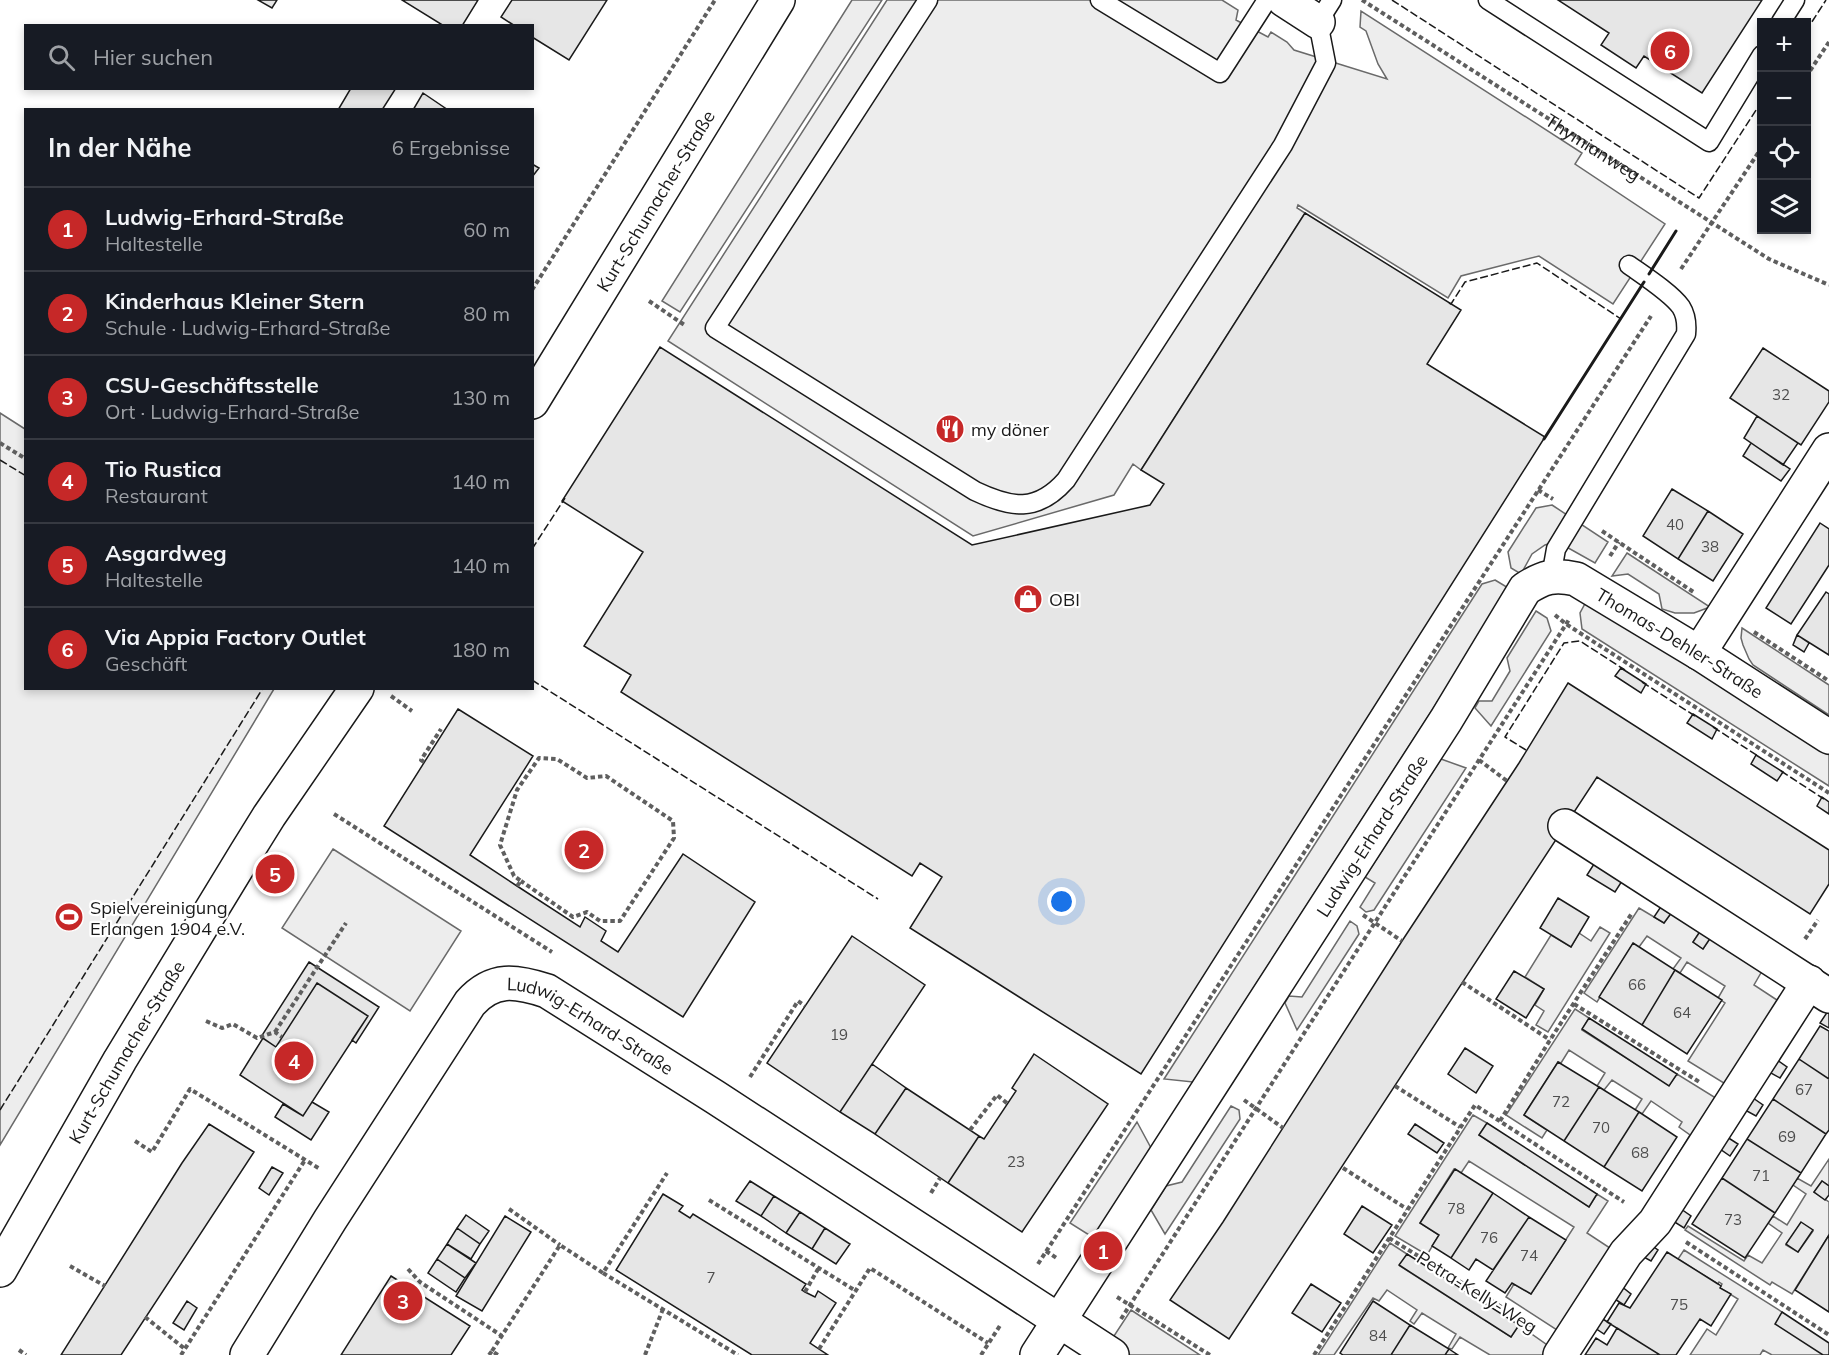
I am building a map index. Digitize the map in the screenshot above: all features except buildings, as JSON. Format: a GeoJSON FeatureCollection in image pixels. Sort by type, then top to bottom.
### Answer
{"type":"FeatureCollection","features":[{"type":"Feature","properties":{"kind":"street","name":"Kurt-Schumacher-Straße"},"geometry":{"type":"LineString","coordinates":[[534,399],[778,0]]}},
{"type":"Feature","properties":{"kind":"street"},"geometry":{"type":"LineString","coordinates":[[1284,0],[1325,11]]}},
{"type":"Feature","properties":{"kind":"street"},"geometry":{"type":"LineString","coordinates":[[1699,653],[1829,450]]}},
{"type":"Feature","properties":{"kind":"street","name":"Thomas-Dehler-Straße"},"geometry":{"type":"LineString","coordinates":[[1538,583],[1563,576],[1590,586],[1829,737]]}},
{"type":"Feature","properties":{"kind":"street","name":"Ludwig-Erhard-Straße"},"geometry":{"type":"LineString","coordinates":[[1037,1355],[1446,720],[1538,583]]}},
{"type":"Feature","properties":{"kind":"street","name":"Kurt-Schumacher-Straße"},"geometry":{"type":"LineString","coordinates":[[0,1269],[120,1060],[269,816],[373,691]]}},
{"type":"Feature","properties":{"kind":"street"},"geometry":{"type":"LineString","coordinates":[[1563,1351],[1626,1253],[1655,1222],[1733,1102],[1819,989],[1565,826]]}},
{"type":"Feature","properties":{"kind":"street","name":"Ludwig-Erhard-Straße"},"geometry":{"type":"LineString","coordinates":[[247,1355],[470,1003],[488,987],[512,982],[547,991],[1059,1320]]}},
{"type":"Feature","properties":{"kind":"street"},"geometry":{"type":"LineString","coordinates":[[1059,1320],[1107,1352]]}},
{"type":"Feature","properties":{"kind":"lane"},"geometry":{"type":"LineString","coordinates":[[928,0],[715,328],[975,492],[994,500],[1017,505],[1044,500],[1066,480],[1283,145],[1326,63],[1325,11]]}},
{"type":"Feature","properties":{"kind":"lane"},"geometry":{"type":"LineString","coordinates":[[1100,0],[1220,73],[1267,0]]}},
{"type":"Feature","properties":{"kind":"lane"},"geometry":{"type":"LineString","coordinates":[[1488,0],[1709,142],[1757,62]]}},
{"type":"Feature","properties":{"kind":"lane"},"geometry":{"type":"LineString","coordinates":[[1784,18],[1795,0]]}},
{"type":"Feature","properties":{"kind":"lane"},"geometry":{"type":"LineString","coordinates":[[1538,583],[1556,549],[1686,334],[1687,322],[1681,307],[1666,292],[1629,265]]}},
{"type":"Feature","properties":{"kind":"path"},"geometry":{"type":"LineString","coordinates":[[534,287],[715,0]]}},
{"type":"Feature","properties":{"kind":"path","name":"Thymianweg"},"geometry":{"type":"LineString","coordinates":[[1362,0],[1768,259],[1829,285]]}},
{"type":"Feature","properties":{"kind":"path"},"geometry":{"type":"LineString","coordinates":[[1809,72],[1829,42]]}},
{"type":"Feature","properties":{"kind":"path"},"geometry":{"type":"LineString","coordinates":[[981,1355],[1046,1251],[1757,153]]}},
{"type":"Feature","properties":{"kind":"path"},"geometry":{"type":"LineString","coordinates":[[649,301],[705,338],[715,328]]}},
{"type":"Feature","properties":{"kind":"path"},"geometry":{"type":"LineString","coordinates":[[0,443],[24,458]]}},
{"type":"Feature","properties":{"kind":"path"},"geometry":{"type":"LineString","coordinates":[[1538,490],[1829,681]]}},
{"type":"Feature","properties":{"kind":"path"},"geometry":{"type":"LineString","coordinates":[[1107,1352],[1130,1305],[1619,542]]}},
{"type":"Feature","properties":{"kind":"path"},"geometry":{"type":"LineString","coordinates":[[1566,624],[1829,793]]}},
{"type":"Feature","properties":{"kind":"path"},"geometry":{"type":"LineString","coordinates":[[373,691],[412,711]]}},
{"type":"Feature","properties":{"kind":"path"},"geometry":{"type":"LineString","coordinates":[[424,762],[421,760],[441,729]]}},
{"type":"Feature","properties":{"kind":"path"},"geometry":{"type":"LineString","coordinates":[[539,758],[557,759],[587,778],[606,776],[672,821],[674,838],[620,921],[600,921],[586,912],[573,917],[521,881],[514,876],[500,845],[517,790],[539,758]]}},
{"type":"Feature","properties":{"kind":"path"},"geometry":{"type":"LineString","coordinates":[[1479,760],[1507,781]]}},
{"type":"Feature","properties":{"kind":"path"},"geometry":{"type":"LineString","coordinates":[[517,886],[521,881]]}},
{"type":"Feature","properties":{"kind":"path"},"geometry":{"type":"LineString","coordinates":[[1500,1121],[1652,882]]}},
{"type":"Feature","properties":{"kind":"path"},"geometry":{"type":"LineString","coordinates":[[1333,896],[1402,941]]}},
{"type":"Feature","properties":{"kind":"path"},"geometry":{"type":"LineString","coordinates":[[206,1021],[222,1028],[233,1024],[257,1038],[275,1032],[346,923]]}},
{"type":"Feature","properties":{"kind":"path"},"geometry":{"type":"LineString","coordinates":[[1462,982],[1550,1040]]}},
{"type":"Feature","properties":{"kind":"path"},"geometry":{"type":"LineString","coordinates":[[749,1078],[798,1001],[805,1006]]}},
{"type":"Feature","properties":{"kind":"path"},"geometry":{"type":"LineString","coordinates":[[1574,1004],[1733,1102]]}},
{"type":"Feature","properties":{"kind":"path"},"geometry":{"type":"LineString","coordinates":[[275,1032],[282,1037]]}},
{"type":"Feature","properties":{"kind":"path"},"geometry":{"type":"LineString","coordinates":[[1214,1080],[1283,1128]]}},
{"type":"Feature","properties":{"kind":"path"},"geometry":{"type":"LineString","coordinates":[[1395,1086],[1460,1127]]}},
{"type":"Feature","properties":{"kind":"path"},"geometry":{"type":"LineString","coordinates":[[135,1141],[152,1152],[190,1089],[351,1188]]}},
{"type":"Feature","properties":{"kind":"path"},"geometry":{"type":"LineString","coordinates":[[970,1130],[997,1095],[1008,1104]]}},
{"type":"Feature","properties":{"kind":"path"},"geometry":{"type":"LineString","coordinates":[[1314,1355],[1443,1149],[1475,1105],[1829,1335]]}},
{"type":"Feature","properties":{"kind":"path"},"geometry":{"type":"LineString","coordinates":[[181,1355],[305,1160]]}},
{"type":"Feature","properties":{"kind":"path"},"geometry":{"type":"LineString","coordinates":[[1343,1168],[1407,1209]]}},
{"type":"Feature","properties":{"kind":"path"},"geometry":{"type":"LineString","coordinates":[[603,1273],[667,1173]]}},
{"type":"Feature","properties":{"kind":"path"},"geometry":{"type":"LineString","coordinates":[[931,1193],[940,1178]]}},
{"type":"Feature","properties":{"kind":"path"},"geometry":{"type":"LineString","coordinates":[[709,1200],[856,1291]]}},
{"type":"Feature","properties":{"kind":"path"},"geometry":{"type":"LineString","coordinates":[[509,1209],[603,1273],[738,1355]]}},
{"type":"Feature","properties":{"kind":"path","name":"Petra-Kelly-Weg"},"geometry":{"type":"LineString","coordinates":[[1389,1238],[1563,1351]]}},
{"type":"Feature","properties":{"kind":"path"},"geometry":{"type":"LineString","coordinates":[[498,1355],[491,1353],[560,1245]]}},
{"type":"Feature","properties":{"kind":"path"},"geometry":{"type":"LineString","coordinates":[[1046,1251],[1210,1355]]}},
{"type":"Feature","properties":{"kind":"path"},"geometry":{"type":"LineString","coordinates":[[70,1266],[105,1286]]}},
{"type":"Feature","properties":{"kind":"path"},"geometry":{"type":"LineString","coordinates":[[819,1349],[870,1268],[988,1343]]}},
{"type":"Feature","properties":{"kind":"path"},"geometry":{"type":"LineString","coordinates":[[408,1269],[420,1282],[502,1336]]}},
{"type":"Feature","properties":{"kind":"path"},"geometry":{"type":"LineString","coordinates":[[805,1292],[818,1269]]}},
{"type":"Feature","properties":{"kind":"path"},"geometry":{"type":"LineString","coordinates":[[645,1355],[663,1309]]}},
{"type":"Feature","properties":{"kind":"path"},"geometry":{"type":"LineString","coordinates":[[145,1317],[185,1349]]}},
{"type":"Feature","properties":{"kind":"path"},"geometry":{"type":"LineString","coordinates":[[19,1350],[26,1355]]}},
{"type":"Feature","properties":{"kind":"shaded area"},"geometry":{"type":"Polygon","coordinates":[[[852,0],[882,0],[680,312],[662,301],[852,0]]]}},
{"type":"Feature","properties":{"kind":"shaded area"},"geometry":{"type":"Polygon","coordinates":[[[887,0],[1222,0],[1238,10],[1236,20],[1268,37],[1271,32],[1287,42],[1294,50],[1387,79],[1378,64],[1366,31],[1360,27],[1361,11],[1582,153],[1575,164],[1665,224],[1613,304],[1539,256],[1461,276],[1448,298],[1298,205],[1297,208],[1305,213],[1141,470],[1133,464],[1114,495],[973,536],[668,341],[887,0]]]}},
{"type":"Feature","properties":{"kind":"shaded area","name":"Spielvereinigung Erlangen 1904 e.V."},"geometry":{"type":"Polygon","coordinates":[[[0,413],[24,428],[24,690],[273,690],[0,1145],[0,413]]]}},
{"type":"Feature","properties":{"kind":"shaded area"},"geometry":{"type":"Polygon","coordinates":[[[1552,505],[1608,542],[1595,563],[1563,545],[1554,542],[1545,545],[1532,554],[1521,574],[1511,568],[1508,552],[1536,508],[1552,505]]]}},
{"type":"Feature","properties":{"kind":"shaded area"},"geometry":{"type":"Polygon","coordinates":[[[1627,553],[1710,607],[1694,613],[1675,613],[1662,609],[1659,594],[1628,574],[1612,576],[1627,553]]]}},
{"type":"Feature","properties":{"kind":"shaded area"},"geometry":{"type":"Polygon","coordinates":[[[1495,580],[1510,589],[1193,1082],[1164,1079],[1482,584],[1495,580]]]}},
{"type":"Feature","properties":{"kind":"shaded area"},"geometry":{"type":"Polygon","coordinates":[[[1587,600],[1829,755],[1829,786],[1582,629],[1580,613],[1587,600]]]}},
{"type":"Feature","properties":{"kind":"shaded area"},"geometry":{"type":"Polygon","coordinates":[[[1536,611],[1547,618],[1551,631],[1491,726],[1475,708],[1479,701],[1492,701],[1510,671],[1507,658],[1536,611]]]}},
{"type":"Feature","properties":{"kind":"shaded area"},"geometry":{"type":"Polygon","coordinates":[[[1742,628],[1829,685],[1829,715],[1753,665],[1743,645],[1742,628]]]}},
{"type":"Feature","properties":{"kind":"shaded area"},"geometry":{"type":"Polygon","coordinates":[[[1441,759],[1466,768],[1374,910],[1366,912],[1360,907],[1375,883],[1365,877],[1441,759]]]}},
{"type":"Feature","properties":{"kind":"shaded area"},"geometry":{"type":"Polygon","coordinates":[[[333,849],[461,931],[410,1011],[282,928],[333,849]]]}},
{"type":"Feature","properties":{"kind":"shaded area"},"geometry":{"type":"Polygon","coordinates":[[[1639,908],[1664,923],[1672,912],[1701,930],[1693,942],[1703,949],[1711,937],[1762,971],[1754,985],[1780,1002],[1727,1085],[1688,1061],[1725,1003],[1718,998],[1725,986],[1687,962],[1680,973],[1673,969],[1681,958],[1647,936],[1639,947],[1633,944],[1597,1002],[1584,993],[1639,908]]]}},
{"type":"Feature","properties":{"kind":"shaded area"},"geometry":{"type":"Polygon","coordinates":[[[1350,921],[1357,926],[1359,934],[1297,1030],[1285,1003],[1289,996],[1302,997],[1350,921]]]}},
{"type":"Feature","properties":{"kind":"shaded area"},"geometry":{"type":"Polygon","coordinates":[[[1600,927],[1610,933],[1548,1032],[1536,1025],[1544,1011],[1535,1005],[1544,989],[1525,977],[1551,935],[1571,947],[1579,933],[1591,941],[1600,927]]]}},
{"type":"Feature","properties":{"kind":"shaded area"},"geometry":{"type":"Polygon","coordinates":[[[1575,1009],[1589,1018],[1582,1030],[1669,1085],[1677,1074],[1719,1100],[1647,1206],[1690,1135],[1679,1127],[1682,1122],[1651,1101],[1642,1114],[1635,1110],[1642,1099],[1612,1080],[1604,1090],[1597,1086],[1605,1073],[1569,1050],[1561,1063],[1558,1062],[1524,1115],[1547,1130],[1542,1138],[1506,1115],[1575,1009]]]}},
{"type":"Feature","properties":{"kind":"shaded area"},"geometry":{"type":"Polygon","coordinates":[[[1231,1106],[1239,1110],[1240,1119],[1165,1234],[1151,1210],[1166,1186],[1182,1182],[1231,1106]]]}},
{"type":"Feature","properties":{"kind":"shaded area"},"geometry":{"type":"Polygon","coordinates":[[[1473,1115],[1487,1123],[1479,1135],[1589,1207],[1597,1194],[1608,1201],[1587,1233],[1613,1250],[1560,1332],[1506,1297],[1514,1284],[1531,1294],[1574,1227],[1469,1161],[1461,1173],[1454,1169],[1420,1223],[1439,1235],[1427,1255],[1395,1236],[1473,1115]]]}},
{"type":"Feature","properties":{"kind":"shaded area"},"geometry":{"type":"Polygon","coordinates":[[[1137,1122],[1151,1148],[1109,1213],[1110,1220],[1097,1240],[1070,1223],[1137,1122]]]}},
{"type":"Feature","properties":{"kind":"shaded area"},"geometry":{"type":"Polygon","coordinates":[[[1829,1159],[1829,1186],[1822,1181],[1814,1192],[1829,1202],[1829,1235],[1792,1294],[1772,1282],[1770,1285],[1685,1230],[1688,1226],[1744,1261],[1748,1255],[1762,1263],[1782,1233],[1768,1223],[1773,1216],[1787,1225],[1806,1194],[1793,1185],[1797,1178],[1811,1186],[1829,1159]],[[1801,1223],[1786,1245],[1798,1252],[1813,1231],[1801,1223]]]}},
{"type":"Feature","properties":{"kind":"shaded area"},"geometry":{"type":"Polygon","coordinates":[[[1390,1243],[1407,1254],[1400,1266],[1511,1337],[1519,1325],[1550,1347],[1544,1355],[1490,1355],[1460,1337],[1452,1349],[1448,1348],[1456,1334],[1422,1313],[1414,1324],[1410,1321],[1417,1310],[1387,1290],[1379,1301],[1373,1298],[1334,1355],[1318,1355],[1390,1243]]]}},
{"type":"Feature","properties":{"kind":"shaded area"},"geometry":{"type":"Polygon","coordinates":[[[1684,1250],[1782,1312],[1823,1355],[1772,1355],[1763,1350],[1760,1355],[1690,1355],[1707,1329],[1716,1335],[1738,1299],[1720,1288],[1722,1284],[1719,1282],[1718,1284],[1678,1259],[1684,1250]]]}},
{"type":"Feature","properties":{"kind":"shaded area"},"geometry":{"type":"Polygon","coordinates":[[[1131,1310],[1200,1355],[1130,1355],[1110,1342],[1131,1310]]]}},
{"type":"Feature","properties":{"kind":"fence"},"geometry":{"type":"LineString","coordinates":[[1392,0],[1699,198],[1757,109]]}},
{"type":"Feature","properties":{"kind":"fence"},"geometry":{"type":"LineString","coordinates":[[1811,23],[1826,0]]}},
{"type":"Feature","properties":{"kind":"fence"},"geometry":{"type":"LineString","coordinates":[[1449,303],[1451,304],[1465,282],[1537,263],[1621,319]]}},
{"type":"Feature","properties":{"kind":"fence"},"geometry":{"type":"LineString","coordinates":[[0,460],[24,475]]}},
{"type":"Feature","properties":{"kind":"fence"},"geometry":{"type":"LineString","coordinates":[[534,546],[565,498]]}},
{"type":"Feature","properties":{"kind":"fence"},"geometry":{"type":"LineString","coordinates":[[1526,750],[1505,737],[1564,643],[1580,641],[1625,670]]}},
{"type":"Feature","properties":{"kind":"fence"},"geometry":{"type":"LineString","coordinates":[[534,681],[878,899]]}},
{"type":"Feature","properties":{"kind":"fence"},"geometry":{"type":"LineString","coordinates":[[1642,682],[1695,716]]}},
{"type":"Feature","properties":{"kind":"fence"},"geometry":{"type":"LineString","coordinates":[[0,1110],[262,690]]}},
{"type":"Feature","properties":{"kind":"fence"},"geometry":{"type":"LineString","coordinates":[[1713,727],[1758,756]]}},
{"type":"Feature","properties":{"kind":"fence"},"geometry":{"type":"LineString","coordinates":[[1781,771],[1824,799]]}},
{"type":"Feature","properties":{"kind":"wall"},"geometry":{"type":"LineString","coordinates":[[1649,274],[1676,231]]}},
{"type":"Feature","properties":{"kind":"wall"},"geometry":{"type":"LineString","coordinates":[[1544,439],[1644,282]]}},
{"type":"Feature","properties":{"kind":"place","name":"Via Appia Factory Outlet"},"geometry":{"type":"Point","coordinates":[1670,51]}},
{"type":"Feature","properties":{"kind":"place","name":"my döner"},"geometry":{"type":"Point","coordinates":[950,429]}},
{"type":"Feature","properties":{"kind":"place","name":"OBI"},"geometry":{"type":"Point","coordinates":[1028,599]}},
{"type":"Feature","properties":{"kind":"place","name":"Kinderhaus Kleiner Stern"},"geometry":{"type":"Point","coordinates":[584,850]}},
{"type":"Feature","properties":{"kind":"place","name":"Asgardweg"},"geometry":{"type":"Point","coordinates":[275,874]}},
{"type":"Feature","properties":{"kind":"place","name":"Spielvereinigung Erlangen 1904 e.V."},"geometry":{"type":"Point","coordinates":[69,917]}},
{"type":"Feature","properties":{"kind":"place","name":"Tio Rustica"},"geometry":{"type":"Point","coordinates":[294,1061]}},
{"type":"Feature","properties":{"kind":"place","name":"Ludwig-Erhard-Straße"},"geometry":{"type":"Point","coordinates":[1103,1251]}},
{"type":"Feature","properties":{"kind":"place","name":"CSU-Geschäftsstelle"},"geometry":{"type":"Point","coordinates":[403,1301]}}]}
